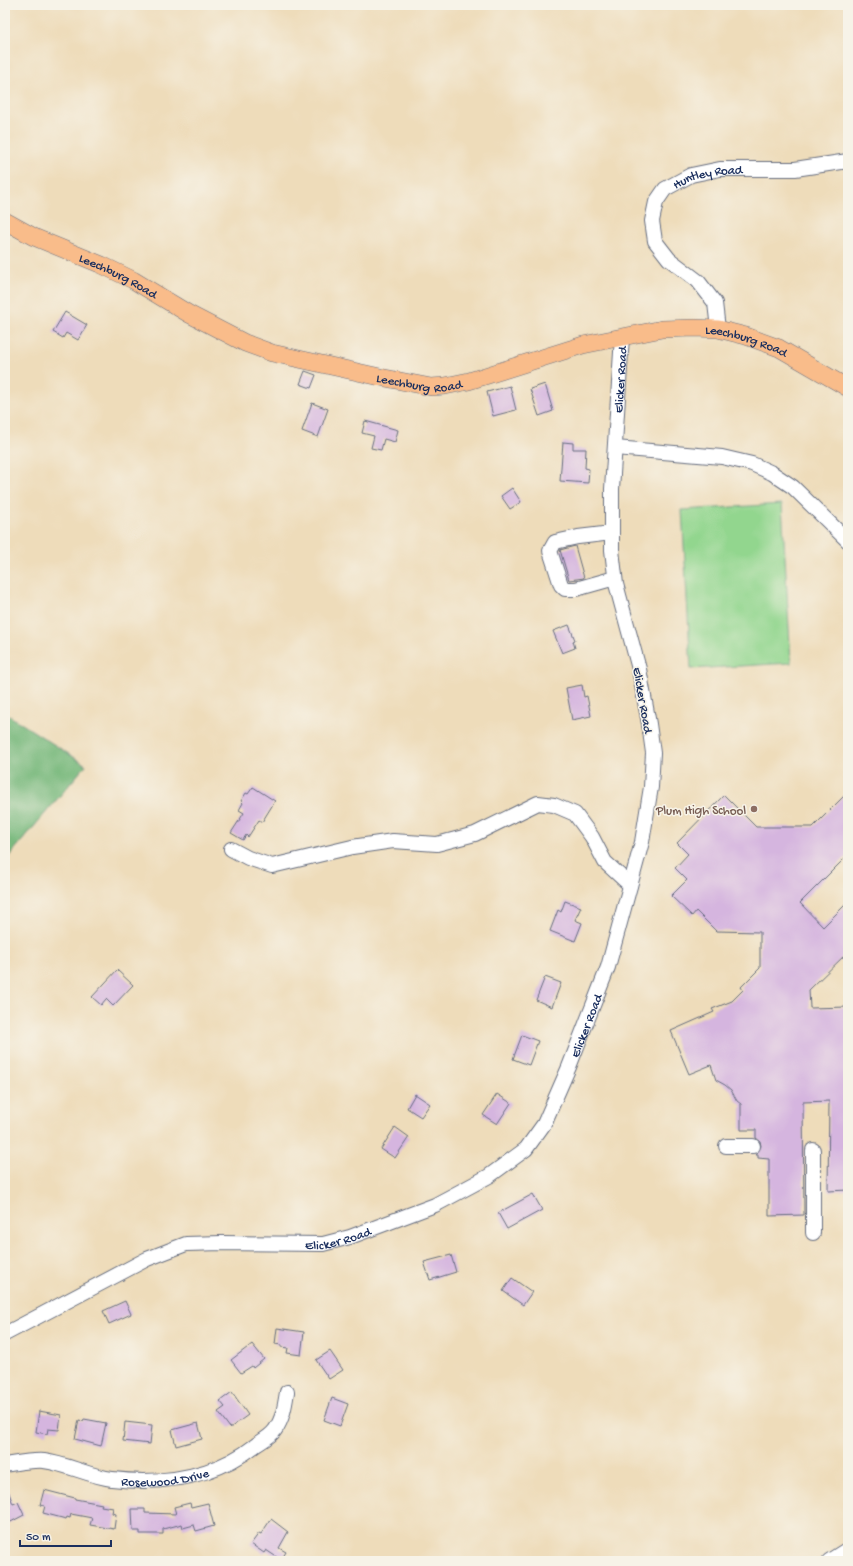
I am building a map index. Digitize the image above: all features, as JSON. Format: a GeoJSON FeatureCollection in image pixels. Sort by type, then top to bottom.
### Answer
{"type":"FeatureCollection","features":[{"type":"Feature","properties":{"kind":"main road","name":"Leechburg Road"},"geometry":{"type":"LineString","coordinates":[[5,221],[34,237],[102,265],[133,280],[196,318],[245,344],[272,353],[388,379],[431,387],[445,386],[469,381],[513,368],[583,345],[622,337],[662,329],[718,330],[746,336],[779,348],[848,388]]}},
{"type":"Feature","properties":{"kind":"street","name":"Huntley Road"},"geometry":{"type":"LineString","coordinates":[[718,330],[715,303],[698,281],[669,259],[655,241],[652,222],[656,202],[665,189],[691,175],[720,169],[795,169],[848,161]]}},
{"type":"Feature","properties":{"kind":"street","name":"Elicker Road"},"geometry":{"type":"LineString","coordinates":[[5,1334],[147,1259],[186,1244],[222,1242],[323,1244],[350,1237],[435,1205],[489,1176],[526,1149],[544,1124],[570,1067],[608,967],[642,842],[651,787],[653,753],[639,669],[615,578],[612,550],[612,489],[622,337]]}},
{"type":"Feature","properties":{"kind":"street"},"geometry":{"type":"LineString","coordinates":[[615,448],[722,457],[752,464],[772,473],[793,487],[848,541]]}},
{"type":"Feature","properties":{"kind":"street"},"geometry":{"type":"LineString","coordinates":[[612,533],[578,537],[556,542],[550,552],[561,585],[565,589],[576,589],[615,578]]}},
{"type":"Feature","properties":{"kind":"street"},"geometry":{"type":"LineString","coordinates":[[231,849],[248,858],[272,866],[352,846],[393,841],[437,844],[475,834],[538,803],[554,805],[575,814],[592,837],[605,862],[630,885]]}},
{"type":"Feature","properties":{"kind":"street"},"geometry":{"type":"LineString","coordinates":[[726,1146],[753,1146]]}},
{"type":"Feature","properties":{"kind":"street"},"geometry":{"type":"LineString","coordinates":[[813,1150],[813,1233]]}},
{"type":"Feature","properties":{"kind":"street","name":"Rosewood Drive"},"geometry":{"type":"LineString","coordinates":[[5,1465],[27,1461],[45,1461],[110,1478],[152,1481],[184,1479],[225,1465],[251,1449],[275,1430],[282,1414],[287,1392]]}},
{"type":"Feature","properties":{"kind":"street"},"geometry":{"type":"LineString","coordinates":[[829,1561],[848,1549]]}},
{"type":"Feature","properties":{"kind":"green space"},"geometry":{"type":"Polygon","coordinates":[[[782,504],[791,663],[691,669],[682,510],[782,504]]]}},
{"type":"Feature","properties":{"kind":"green space"},"geometry":{"type":"Polygon","coordinates":[[[5,713],[86,765],[5,861],[5,713]]]}},
{"type":"Feature","properties":{"kind":"building"},"geometry":{"type":"Polygon","coordinates":[[[65,312],[87,325],[78,340],[66,333],[63,338],[53,332],[65,312]]]}},
{"type":"Feature","properties":{"kind":"building"},"geometry":{"type":"Polygon","coordinates":[[[305,371],[316,375],[311,388],[300,384],[305,371]]]}},
{"type":"Feature","properties":{"kind":"building"},"geometry":{"type":"Polygon","coordinates":[[[545,384],[553,411],[539,416],[530,389],[545,384]]]}},
{"type":"Feature","properties":{"kind":"building"},"geometry":{"type":"Polygon","coordinates":[[[510,386],[516,410],[493,416],[487,392],[510,386]]]}},
{"type":"Feature","properties":{"kind":"building"},"geometry":{"type":"Polygon","coordinates":[[[312,403],[328,409],[318,437],[302,431],[312,403]]]}},
{"type":"Feature","properties":{"kind":"building"},"geometry":{"type":"Polygon","coordinates":[[[365,421],[398,430],[395,442],[384,439],[381,450],[371,448],[374,436],[362,433],[365,421]]]}},
{"type":"Feature","properties":{"kind":"building"},"geometry":{"type":"Polygon","coordinates":[[[563,442],[573,443],[573,449],[586,449],[585,468],[589,469],[588,483],[560,481],[563,442]]]}},
{"type":"Feature","properties":{"kind":"building"},"geometry":{"type":"Polygon","coordinates":[[[512,488],[521,502],[510,509],[501,496],[512,488]]]}},
{"type":"Feature","properties":{"kind":"building"},"geometry":{"type":"Polygon","coordinates":[[[575,546],[584,578],[569,580],[560,550],[575,546]]]}},
{"type":"Feature","properties":{"kind":"building"},"geometry":{"type":"Polygon","coordinates":[[[569,625],[575,640],[573,641],[575,648],[562,653],[553,631],[569,625]]]}},
{"type":"Feature","properties":{"kind":"building"},"geometry":{"type":"Polygon","coordinates":[[[582,685],[584,697],[587,696],[591,716],[572,720],[566,688],[582,685]]]}},
{"type":"Feature","properties":{"kind":"building"},"geometry":{"type":"Polygon","coordinates":[[[253,787],[275,801],[262,822],[259,820],[248,837],[246,835],[243,840],[231,833],[244,813],[239,810],[243,803],[241,801],[246,793],[248,794],[253,787]]]}},
{"type":"Feature","properties":{"kind":"building"},"geometry":{"type":"Polygon","coordinates":[[[848,792],[848,855],[800,903],[823,927],[848,902],[848,952],[809,990],[810,1008],[848,1007],[848,1190],[828,1191],[829,1101],[803,1102],[804,1215],[769,1216],[769,1159],[758,1158],[758,1155],[756,1155],[761,1146],[760,1141],[756,1138],[756,1130],[741,1130],[741,1104],[737,1101],[731,1090],[716,1080],[711,1065],[689,1074],[671,1031],[714,1012],[712,1009],[732,1001],[743,990],[741,987],[760,968],[760,932],[716,931],[696,911],[692,916],[671,896],[687,880],[675,868],[688,854],[677,843],[724,795],[756,827],[813,827],[848,792]]]}},
{"type":"Feature","properties":{"kind":"building"},"geometry":{"type":"Polygon","coordinates":[[[565,901],[581,907],[575,920],[582,923],[575,941],[550,931],[558,910],[561,912],[565,901]]]}},
{"type":"Feature","properties":{"kind":"building"},"geometry":{"type":"Polygon","coordinates":[[[117,970],[133,985],[113,1006],[106,999],[101,1005],[92,997],[117,970]]]}},
{"type":"Feature","properties":{"kind":"building"},"geometry":{"type":"Polygon","coordinates":[[[545,977],[561,983],[552,1007],[536,1000],[545,977]]]}},
{"type":"Feature","properties":{"kind":"building"},"geometry":{"type":"Polygon","coordinates":[[[522,1035],[538,1041],[529,1065],[513,1059],[522,1035]]]}},
{"type":"Feature","properties":{"kind":"building"},"geometry":{"type":"Polygon","coordinates":[[[415,1094],[430,1104],[421,1117],[407,1108],[415,1094]]]}},
{"type":"Feature","properties":{"kind":"building"},"geometry":{"type":"Polygon","coordinates":[[[497,1094],[511,1103],[497,1124],[483,1115],[497,1094]]]}},
{"type":"Feature","properties":{"kind":"building"},"geometry":{"type":"Polygon","coordinates":[[[395,1127],[409,1137],[395,1158],[381,1149],[395,1127]]]}},
{"type":"Feature","properties":{"kind":"building"},"geometry":{"type":"Polygon","coordinates":[[[533,1194],[542,1210],[507,1229],[498,1213],[533,1194]]]}},
{"type":"Feature","properties":{"kind":"building"},"geometry":{"type":"Polygon","coordinates":[[[451,1255],[456,1272],[430,1280],[424,1262],[451,1255]]]}},
{"type":"Feature","properties":{"kind":"building"},"geometry":{"type":"Polygon","coordinates":[[[512,1278],[532,1292],[523,1305],[503,1291],[512,1278]]]}},
{"type":"Feature","properties":{"kind":"building"},"geometry":{"type":"Polygon","coordinates":[[[125,1301],[131,1314],[109,1324],[103,1311],[125,1301]]]}},
{"type":"Feature","properties":{"kind":"building"},"geometry":{"type":"Polygon","coordinates":[[[277,1328],[304,1332],[301,1355],[287,1353],[288,1348],[275,1344],[277,1328]]]}},
{"type":"Feature","properties":{"kind":"building"},"geometry":{"type":"Polygon","coordinates":[[[252,1344],[264,1359],[253,1368],[252,1366],[241,1373],[231,1360],[252,1344]]]}},
{"type":"Feature","properties":{"kind":"building"},"geometry":{"type":"Polygon","coordinates":[[[330,1351],[343,1370],[329,1379],[316,1360],[330,1351]]]}},
{"type":"Feature","properties":{"kind":"building"},"geometry":{"type":"Polygon","coordinates":[[[232,1392],[248,1415],[230,1428],[218,1412],[225,1407],[220,1401],[232,1392]]]}},
{"type":"Feature","properties":{"kind":"building"},"geometry":{"type":"Polygon","coordinates":[[[332,1398],[348,1404],[340,1426],[324,1420],[332,1398]]]}},
{"type":"Feature","properties":{"kind":"building"},"geometry":{"type":"Polygon","coordinates":[[[39,1411],[61,1415],[59,1430],[48,1429],[47,1434],[36,1432],[39,1411]]]}},
{"type":"Feature","properties":{"kind":"building"},"geometry":{"type":"Polygon","coordinates":[[[84,1419],[106,1423],[101,1446],[75,1439],[79,1420],[83,1421],[84,1419]]]}},
{"type":"Feature","properties":{"kind":"building"},"geometry":{"type":"Polygon","coordinates":[[[125,1422],[152,1425],[150,1444],[123,1441],[125,1422]]]}},
{"type":"Feature","properties":{"kind":"building"},"geometry":{"type":"Polygon","coordinates":[[[198,1423],[202,1439],[176,1446],[172,1430],[198,1423]]]}},
{"type":"Feature","properties":{"kind":"building"},"geometry":{"type":"Polygon","coordinates":[[[6,1485],[13,1504],[18,1502],[24,1515],[5,1525],[5,1486],[6,1485]]]}},
{"type":"Feature","properties":{"kind":"building"},"geometry":{"type":"Polygon","coordinates":[[[44,1490],[113,1508],[112,1513],[116,1514],[114,1529],[90,1525],[92,1518],[71,1514],[70,1518],[67,1517],[66,1519],[43,1513],[45,1506],[40,1505],[44,1490]]]}},
{"type":"Feature","properties":{"kind":"building"},"geometry":{"type":"Polygon","coordinates":[[[190,1503],[191,1507],[208,1503],[214,1526],[196,1531],[194,1525],[183,1528],[182,1524],[163,1529],[163,1534],[140,1534],[140,1531],[133,1531],[132,1509],[145,1509],[145,1513],[176,1514],[174,1507],[190,1503]]]}},
{"type":"Feature","properties":{"kind":"building"},"geometry":{"type":"Polygon","coordinates":[[[271,1519],[288,1532],[279,1548],[286,1552],[281,1560],[266,1550],[264,1553],[251,1544],[259,1533],[261,1534],[271,1519]]]}},
{"type":"Feature","properties":{"kind":"place","name":"Plum High School"},"geometry":{"type":"Point","coordinates":[754,809]}}]}
